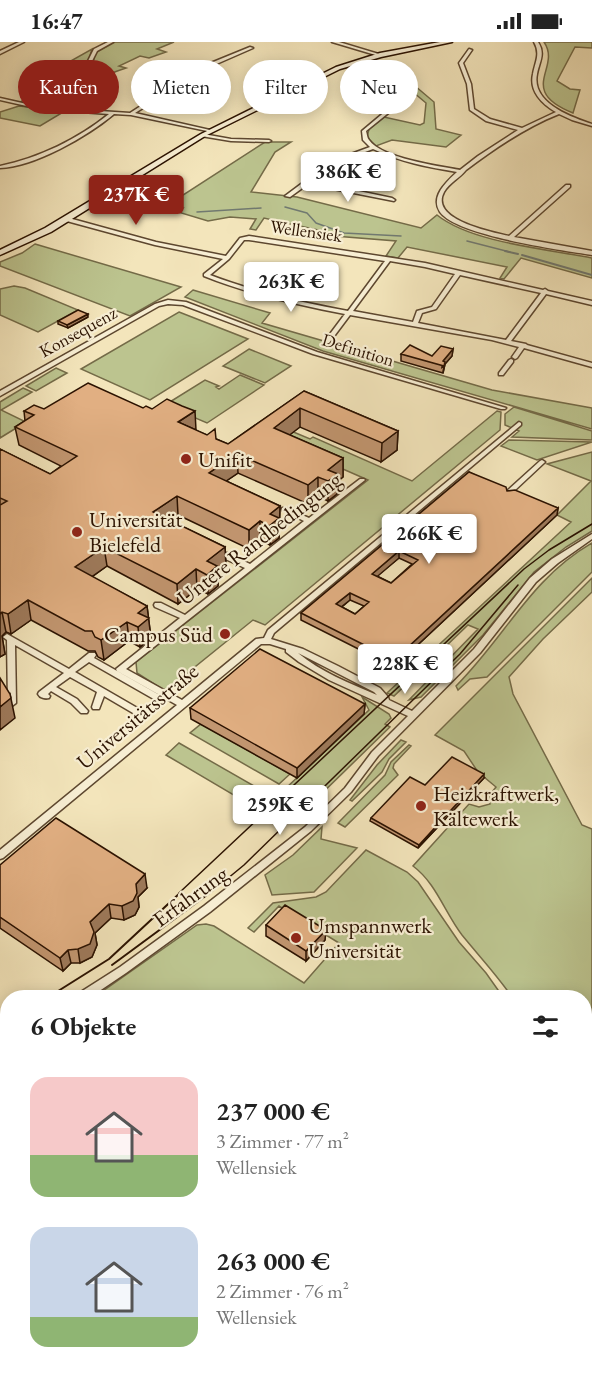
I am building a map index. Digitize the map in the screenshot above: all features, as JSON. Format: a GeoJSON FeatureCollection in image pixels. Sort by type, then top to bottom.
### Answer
{"type":"FeatureCollection","features":[{"type":"Feature","properties":{"kind":"main road"},"geometry":{"type":"LineString","coordinates":[[0,254],[29,241],[206,133],[338,68],[380,55],[449,42]]}},
{"type":"Feature","properties":{"kind":"street"},"geometry":{"type":"LineString","coordinates":[[0,53],[21,42]]}},
{"type":"Feature","properties":{"kind":"street"},"geometry":{"type":"LineString","coordinates":[[91,60],[95,50],[111,42]]}},
{"type":"Feature","properties":{"kind":"street"},"geometry":{"type":"LineString","coordinates":[[334,42],[380,55]]}},
{"type":"Feature","properties":{"kind":"street"},"geometry":{"type":"LineString","coordinates":[[536,42],[541,54],[535,76],[535,89],[545,102],[561,112],[592,125]]}},
{"type":"Feature","properties":{"kind":"street"},"geometry":{"type":"LineString","coordinates":[[222,60],[251,48]]}},
{"type":"Feature","properties":{"kind":"street"},"geometry":{"type":"LineString","coordinates":[[470,50],[460,63],[469,84],[472,110],[488,120],[522,130]]}},
{"type":"Feature","properties":{"kind":"street"},"geometry":{"type":"LineString","coordinates":[[0,99],[18,105]]}},
{"type":"Feature","properties":{"kind":"street"},"geometry":{"type":"LineString","coordinates":[[561,112],[522,130],[462,172],[443,190],[440,204],[444,213],[463,225],[510,238],[592,253]]}},
{"type":"Feature","properties":{"kind":"street"},"geometry":{"type":"LineString","coordinates":[[119,113],[231,140],[269,141]]}},
{"type":"Feature","properties":{"kind":"street"},"geometry":{"type":"LineString","coordinates":[[2,167],[13,166],[43,154],[111,114]]}},
{"type":"Feature","properties":{"kind":"street"},"geometry":{"type":"LineString","coordinates":[[385,114],[364,130],[363,139],[372,148],[396,157],[462,172]]}},
{"type":"Feature","properties":{"kind":"street"},"geometry":{"type":"LineString","coordinates":[[288,196],[338,160],[372,148]]}},
{"type":"Feature","properties":{"kind":"street"},"geometry":{"type":"LineString","coordinates":[[308,182],[392,200]]}},
{"type":"Feature","properties":{"kind":"street"},"geometry":{"type":"LineString","coordinates":[[510,238],[568,186]]}},
{"type":"Feature","properties":{"kind":"street"},"geometry":{"type":"LineString","coordinates":[[65,219],[163,245],[227,258]]}},
{"type":"Feature","properties":{"kind":"street","name":"Wellensiek"},"geometry":{"type":"LineString","coordinates":[[592,303],[459,272],[248,238],[242,239],[227,258],[207,276],[298,303],[508,341],[592,365]]}},
{"type":"Feature","properties":{"kind":"street"},"geometry":{"type":"LineString","coordinates":[[327,342],[389,259]]}},
{"type":"Feature","properties":{"kind":"street"},"geometry":{"type":"LineString","coordinates":[[415,324],[419,312],[434,308],[459,272]]}},
{"type":"Feature","properties":{"kind":"street"},"geometry":{"type":"LineString","coordinates":[[508,341],[545,291]]}},
{"type":"Feature","properties":{"kind":"street","name":"Konsequenz"},"geometry":{"type":"LineString","coordinates":[[0,393],[157,305],[173,302]]}},
{"type":"Feature","properties":{"kind":"street","name":"Definition"},"geometry":{"type":"LineString","coordinates":[[173,302],[184,303],[315,353],[503,408]]}},
{"type":"Feature","properties":{"kind":"street"},"geometry":{"type":"LineString","coordinates":[[501,374],[524,345]]}},
{"type":"Feature","properties":{"kind":"street","name":"Universitätsstraße"},"geometry":{"type":"LineString","coordinates":[[0,855],[255,644],[267,640],[271,632],[519,424]]}},
{"type":"Feature","properties":{"kind":"street"},"geometry":{"type":"LineString","coordinates":[[501,487],[510,493],[542,462]]}},
{"type":"Feature","properties":{"kind":"street"},"geometry":{"type":"LineString","coordinates":[[462,471],[472,475]]}},
{"type":"Feature","properties":{"kind":"street","name":"Untere Randbedingung"},"geometry":{"type":"LineString","coordinates":[[120,669],[362,480]]}},
{"type":"Feature","properties":{"kind":"street"},"geometry":{"type":"LineString","coordinates":[[284,509],[309,521]]}},
{"type":"Feature","properties":{"kind":"street","name":"Erfahrung"},"geometry":{"type":"LineString","coordinates":[[92,990],[288,848],[348,790],[375,754],[477,651],[533,580],[566,553],[592,536]]}},
{"type":"Feature","properties":{"kind":"street"},"geometry":{"type":"LineString","coordinates":[[224,555],[250,567]]}},
{"type":"Feature","properties":{"kind":"street"},"geometry":{"type":"LineString","coordinates":[[159,604],[185,618]]}},
{"type":"Feature","properties":{"kind":"street"},"geometry":{"type":"LineString","coordinates":[[12,703],[9,638],[101,691],[137,708]]}},
{"type":"Feature","properties":{"kind":"street"},"geometry":{"type":"LineString","coordinates":[[267,640],[288,648],[311,665],[372,696],[385,699],[413,715]]}},
{"type":"Feature","properties":{"kind":"street"},"geometry":{"type":"LineString","coordinates":[[46,696],[42,694],[91,657],[162,700]]}},
{"type":"Feature","properties":{"kind":"street"},"geometry":{"type":"LineString","coordinates":[[107,664],[182,704]]}},
{"type":"Feature","properties":{"kind":"street"},"geometry":{"type":"LineString","coordinates":[[50,687],[74,701],[84,711]]}},
{"type":"Feature","properties":{"kind":"street"},"geometry":{"type":"LineString","coordinates":[[96,707],[101,691]]}},
{"type":"Feature","properties":{"kind":"green space"},"geometry":{"type":"Polygon","coordinates":[[[115,42],[174,42],[157,49],[166,52],[149,58],[140,56],[119,66],[119,60],[94,60],[95,53],[115,42]]]}},
{"type":"Feature","properties":{"kind":"green space"},"geometry":{"type":"Polygon","coordinates":[[[544,42],[592,42],[592,48],[575,47],[557,81],[570,89],[580,90],[573,113],[547,96],[544,79],[548,52],[544,42]]]}},
{"type":"Feature","properties":{"kind":"green space"},"geometry":{"type":"Polygon","coordinates":[[[92,49],[89,60],[72,60],[92,49]]]}},
{"type":"Feature","properties":{"kind":"green space"},"geometry":{"type":"Polygon","coordinates":[[[418,88],[434,102],[436,129],[461,135],[446,147],[392,140],[376,146],[367,137],[369,129],[384,117],[420,125],[424,123],[426,103],[418,96],[418,88]]]}},
{"type":"Feature","properties":{"kind":"green space"},"geometry":{"type":"Polygon","coordinates":[[[18,106],[18,114],[60,114],[40,126],[0,118],[0,112],[18,106]]]}},
{"type":"Feature","properties":{"kind":"green space"},"geometry":{"type":"Polygon","coordinates":[[[265,142],[291,142],[275,152],[251,192],[297,197],[421,228],[437,215],[452,225],[490,239],[592,258],[592,278],[521,258],[504,279],[500,278],[507,267],[407,247],[398,258],[386,256],[396,241],[334,236],[327,232],[264,218],[256,230],[250,229],[256,219],[230,217],[208,221],[178,212],[183,208],[166,206],[265,142]]]}},
{"type":"Feature","properties":{"kind":"green space"},"geometry":{"type":"Polygon","coordinates":[[[35,244],[181,287],[130,316],[0,266],[0,262],[22,253],[35,244]]]}},
{"type":"Feature","properties":{"kind":"green space"},"geometry":{"type":"Polygon","coordinates":[[[14,286],[25,288],[78,310],[38,332],[0,315],[0,289],[14,286]]]}},
{"type":"Feature","properties":{"kind":"green space"},"geometry":{"type":"Polygon","coordinates":[[[193,290],[270,313],[262,323],[492,390],[592,408],[592,429],[323,351],[185,297],[193,290]]]}},
{"type":"Feature","properties":{"kind":"green space"},"geometry":{"type":"Polygon","coordinates":[[[179,312],[248,339],[150,400],[81,369],[179,312]]]}},
{"type":"Feature","properties":{"kind":"green space"},"geometry":{"type":"Polygon","coordinates":[[[249,349],[291,366],[265,383],[223,366],[249,349]]]}},
{"type":"Feature","properties":{"kind":"green space"},"geometry":{"type":"Polygon","coordinates":[[[56,368],[67,373],[36,391],[26,386],[56,368]]]}},
{"type":"Feature","properties":{"kind":"green space"},"geometry":{"type":"Polygon","coordinates":[[[240,375],[264,385],[207,423],[165,405],[205,380],[219,386],[216,387],[219,389],[240,375]]]}},
{"type":"Feature","properties":{"kind":"green space"},"geometry":{"type":"Polygon","coordinates":[[[23,388],[32,392],[1,410],[26,422],[0,438],[0,402],[23,388]]]}},
{"type":"Feature","properties":{"kind":"green space"},"geometry":{"type":"Polygon","coordinates":[[[514,407],[592,431],[592,440],[512,437],[519,431],[505,425],[505,414],[514,407]]]}},
{"type":"Feature","properties":{"kind":"green space"},"geometry":{"type":"Polygon","coordinates":[[[497,411],[501,412],[500,430],[265,625],[253,620],[165,691],[137,673],[136,662],[368,480],[281,442],[291,431],[310,439],[313,437],[412,481],[497,411]]]}},
{"type":"Feature","properties":{"kind":"green space"},"geometry":{"type":"Polygon","coordinates":[[[509,440],[592,442],[537,460],[501,446],[509,440]]]}},
{"type":"Feature","properties":{"kind":"green space"},"geometry":{"type":"Polygon","coordinates":[[[592,452],[592,531],[566,547],[534,572],[483,635],[421,697],[409,700],[478,629],[468,625],[394,696],[387,693],[571,522],[557,515],[591,481],[547,464],[592,452]]]}},
{"type":"Feature","properties":{"kind":"green space"},"geometry":{"type":"Polygon","coordinates":[[[592,543],[592,572],[487,677],[470,679],[458,690],[456,686],[490,648],[535,591],[570,557],[592,543]]]}},
{"type":"Feature","properties":{"kind":"green space"},"geometry":{"type":"Polygon","coordinates":[[[592,578],[592,592],[543,639],[509,677],[513,694],[582,825],[592,829],[592,990],[507,990],[462,935],[428,881],[413,866],[469,804],[479,807],[490,804],[489,796],[496,787],[478,772],[464,751],[435,735],[592,578]]]}},
{"type":"Feature","properties":{"kind":"green space"},"geometry":{"type":"Polygon","coordinates":[[[362,697],[389,714],[391,718],[385,724],[390,727],[312,803],[286,788],[369,710],[362,697]]]}},
{"type":"Feature","properties":{"kind":"green space"},"geometry":{"type":"Polygon","coordinates":[[[201,724],[290,774],[279,784],[190,733],[201,724]]]}},
{"type":"Feature","properties":{"kind":"green space"},"geometry":{"type":"Polygon","coordinates":[[[401,740],[406,742],[389,759],[382,772],[352,801],[350,800],[377,765],[401,740]]]}},
{"type":"Feature","properties":{"kind":"green space"},"geometry":{"type":"Polygon","coordinates":[[[179,743],[275,798],[261,811],[166,755],[179,743]]]}},
{"type":"Feature","properties":{"kind":"green space"},"geometry":{"type":"Polygon","coordinates":[[[409,745],[411,746],[394,764],[393,768],[398,775],[345,827],[338,823],[385,775],[391,762],[409,745]]]}},
{"type":"Feature","properties":{"kind":"green space"},"geometry":{"type":"Polygon","coordinates":[[[322,827],[321,839],[357,848],[314,892],[272,895],[265,875],[293,855],[322,827]]]}},
{"type":"Feature","properties":{"kind":"green space"},"geometry":{"type":"Polygon","coordinates":[[[366,850],[407,872],[418,882],[459,942],[498,990],[104,990],[197,925],[206,924],[214,926],[304,983],[339,943],[279,906],[254,932],[248,928],[273,903],[316,897],[326,892],[366,850]]]}},
{"type":"Feature","properties":{"kind":"building"},"geometry":{"type":"Polygon","coordinates":[[[78,310],[88,314],[67,325],[58,321],[78,310]]]}},
{"type":"Feature","properties":{"kind":"building"},"geometry":{"type":"Polygon","coordinates":[[[410,345],[432,356],[441,346],[453,349],[443,361],[444,366],[401,354],[410,345]]]}},
{"type":"Feature","properties":{"kind":"building","name":"Universität Bielefeld"},"geometry":{"type":"Polygon","coordinates":[[[88,383],[143,408],[146,406],[152,409],[167,399],[195,411],[178,422],[207,435],[215,429],[216,439],[228,444],[304,391],[398,431],[382,443],[300,408],[274,428],[343,458],[328,470],[338,474],[328,481],[318,477],[308,485],[237,454],[209,473],[280,506],[270,514],[279,518],[269,526],[260,521],[249,530],[177,496],[153,512],[225,547],[207,561],[217,566],[207,575],[196,569],[177,584],[104,547],[75,567],[147,606],[138,613],[149,618],[138,627],[127,622],[101,640],[95,637],[92,631],[85,631],[28,600],[8,614],[2,612],[0,614],[0,505],[7,501],[0,498],[0,449],[50,474],[77,456],[15,427],[34,415],[24,411],[34,405],[44,409],[88,383]]]}},
{"type":"Feature","properties":{"kind":"building"},"geometry":{"type":"Polygon","coordinates":[[[469,472],[506,487],[507,491],[515,490],[558,508],[394,660],[301,613],[469,472]],[[399,551],[372,574],[391,583],[418,560],[399,551]],[[350,593],[336,604],[355,614],[369,602],[350,593]]]}},
{"type":"Feature","properties":{"kind":"building"},"geometry":{"type":"Polygon","coordinates":[[[260,649],[365,704],[297,768],[190,708],[260,649]]]}},
{"type":"Feature","properties":{"kind":"building"},"geometry":{"type":"Polygon","coordinates":[[[0,678],[11,698],[0,707],[0,678]]]}},
{"type":"Feature","properties":{"kind":"building","name":"Heizkraftwerk, Kältewerk"},"geometry":{"type":"Polygon","coordinates":[[[452,757],[484,774],[419,845],[371,818],[410,777],[425,785],[452,757]]]}},
{"type":"Feature","properties":{"kind":"building"},"geometry":{"type":"Polygon","coordinates":[[[56,818],[145,874],[136,884],[137,893],[133,901],[122,906],[109,904],[90,922],[94,932],[90,944],[68,950],[60,958],[0,917],[0,865],[56,818]]]}},
{"type":"Feature","properties":{"kind":"building"},"geometry":{"type":"Polygon","coordinates":[[[285,905],[326,930],[306,951],[266,925],[285,905]]]}},
{"type":"Feature","properties":{"kind":"waterway"},"geometry":{"type":"LineString","coordinates":[[285,207],[307,213],[316,223],[344,233],[401,236]]}},
{"type":"Feature","properties":{"kind":"waterway"},"geometry":{"type":"LineString","coordinates":[[197,212],[261,208]]}},
{"type":"Feature","properties":{"kind":"waterway"},"geometry":{"type":"LineString","coordinates":[[467,241],[510,252]]}},
{"type":"Feature","properties":{"kind":"waterway"},"geometry":{"type":"LineString","coordinates":[[505,251],[518,254]]}},
{"type":"Feature","properties":{"kind":"waterway"},"geometry":{"type":"LineString","coordinates":[[522,255],[592,275]]}},
{"type":"Feature","properties":{"kind":"tram line"},"geometry":{"type":"LineString","coordinates":[[179,893],[524,569],[549,550],[592,524]]}},
{"type":"Feature","properties":{"kind":"tram line"},"geometry":{"type":"LineString","coordinates":[[210,893],[244,865],[460,654],[518,585]]}},
{"type":"Feature","properties":{"kind":"tram line"},"geometry":{"type":"LineString","coordinates":[[60,990],[109,959],[181,892]]}},
{"type":"Feature","properties":{"kind":"tram line"},"geometry":{"type":"LineString","coordinates":[[112,965],[211,892]]}},
{"type":"Feature","properties":{"kind":"place","name":"Unifit"},"geometry":{"type":"Point","coordinates":[186,459]}},
{"type":"Feature","properties":{"kind":"place","name":"Universität Bielefeld"},"geometry":{"type":"Point","coordinates":[77,532]}},
{"type":"Feature","properties":{"kind":"place","name":"Campus Süd"},"geometry":{"type":"Point","coordinates":[225,634]}},
{"type":"Feature","properties":{"kind":"place","name":"Heizkraftwerk, Kältewerk"},"geometry":{"type":"Point","coordinates":[421,806]}},
{"type":"Feature","properties":{"kind":"place","name":"Umspannwerk Universität"},"geometry":{"type":"Point","coordinates":[296,938]}}]}
